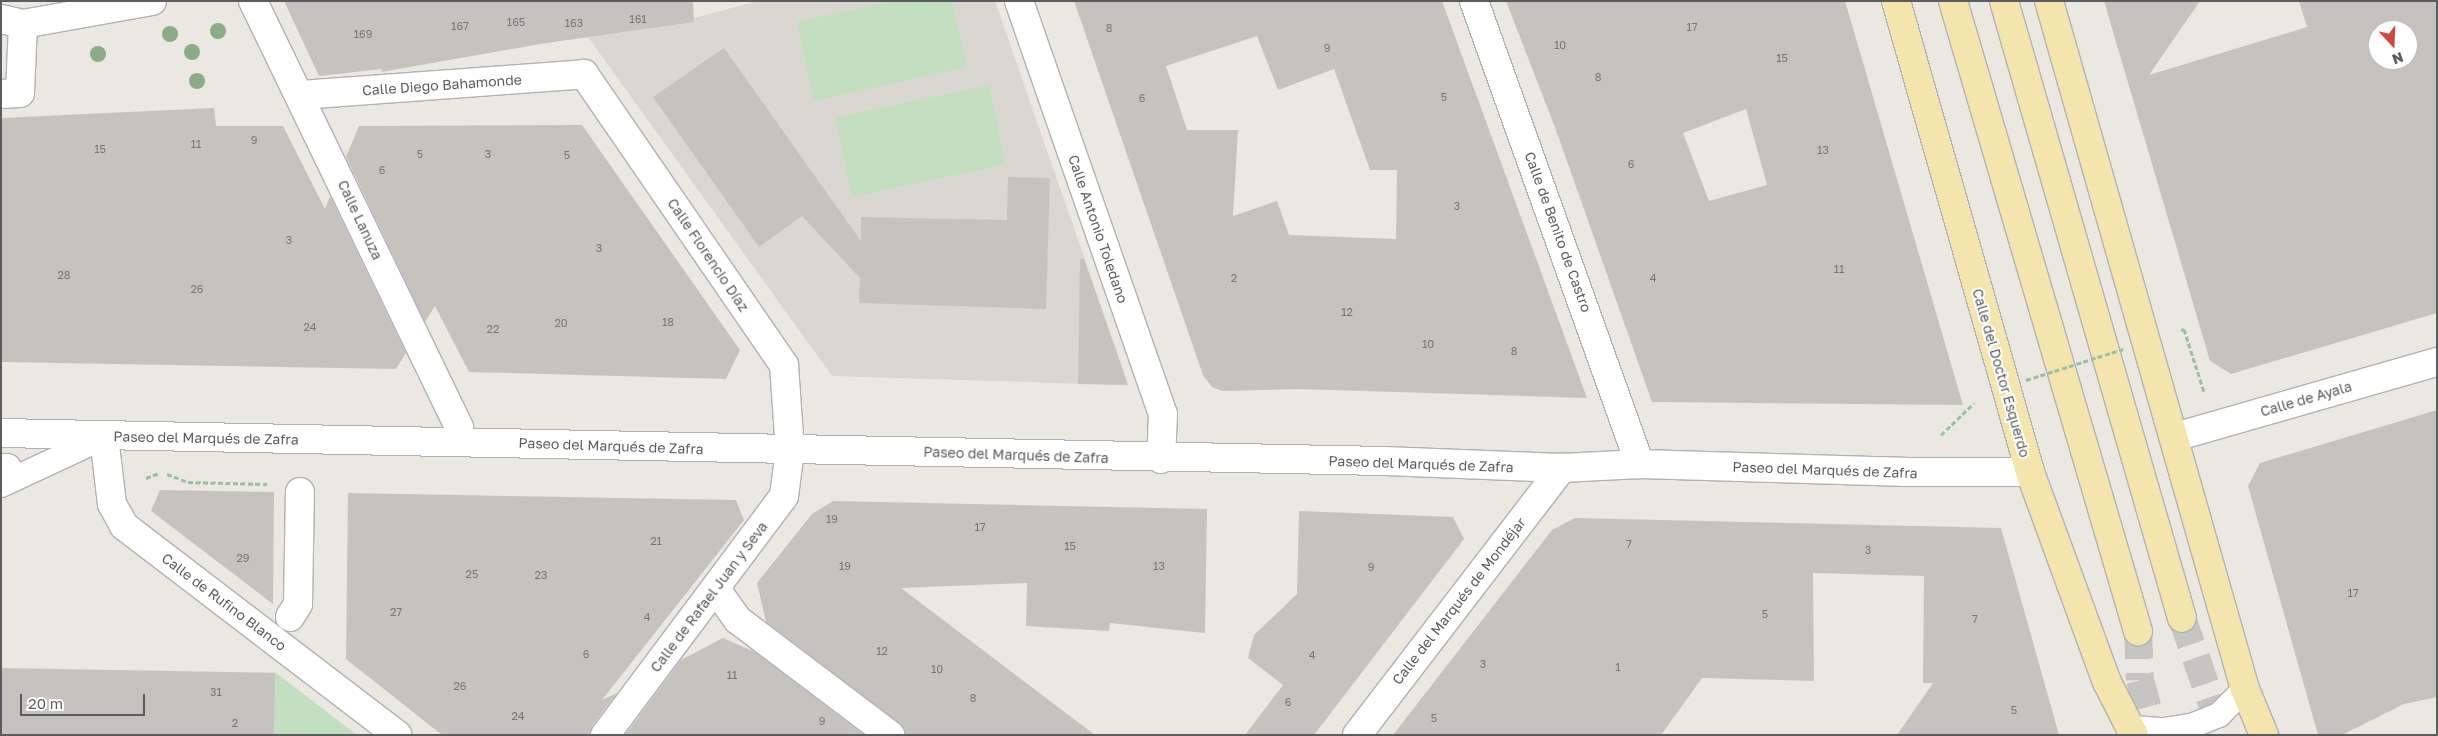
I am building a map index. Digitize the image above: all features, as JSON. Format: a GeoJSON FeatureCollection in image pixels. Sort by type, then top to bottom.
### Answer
{"type":"FeatureCollection","features":[{"type":"Feature","properties":{"kind":"main road","name":"Calle del Doctor Esquerdo"},"geometry":{"type":"LineString","coordinates":[[1896,1],[2016,384],[2030,472],[2107,682],[2133,732]]}},
{"type":"Feature","properties":{"kind":"main road"},"geometry":{"type":"LineString","coordinates":[[1953,1],[2138,631]]}},
{"type":"Feature","properties":{"kind":"main road"},"geometry":{"type":"LineString","coordinates":[[2004,1],[2182,618]]}},
{"type":"Feature","properties":{"kind":"main road"},"geometry":{"type":"LineString","coordinates":[[2049,1],[2175,437],[2245,689],[2264,735]]}},
{"type":"Feature","properties":{"kind":"street"},"geometry":{"type":"LineString","coordinates":[[1,94],[20,93],[12,22],[152,1]]}},
{"type":"Feature","properties":{"kind":"street","name":"Calle Lanuza"},"geometry":{"type":"LineString","coordinates":[[253,1],[301,95],[459,428],[460,442]]}},
{"type":"Feature","properties":{"kind":"street","name":"Calle Antonio Toledano"},"geometry":{"type":"LineString","coordinates":[[1019,1],[1163,414],[1161,459]]}},
{"type":"Feature","properties":{"kind":"street","name":"Calle de Benito de Castro"},"geometry":{"type":"LineString","coordinates":[[1474,1],[1640,464]]}},
{"type":"Feature","properties":{"kind":"street","name":"Calle Diego Bahamonde"},"geometry":{"type":"LineString","coordinates":[[301,95],[584,74]]}},
{"type":"Feature","properties":{"kind":"street","name":"Calle Florencio Díaz"},"geometry":{"type":"LineString","coordinates":[[584,74],[784,365],[790,450]]}},
{"type":"Feature","properties":{"kind":"street","name":"Calle de Ayala"},"geometry":{"type":"LineString","coordinates":[[2175,437],[2437,362]]}},
{"type":"Feature","properties":{"kind":"street","name":"Paseo del Marqués de Zafra"},"geometry":{"type":"LineString","coordinates":[[1,433],[104,437],[460,442],[1161,459],[1385,462],[1562,468],[1640,464],[1902,472],[2030,472]]}},
{"type":"Feature","properties":{"kind":"street","name":"Calle de Rufino Blanco"},"geometry":{"type":"LineString","coordinates":[[104,437],[112,504],[124,526],[397,735]]}},
{"type":"Feature","properties":{"kind":"street","name":"Calle de Rafael Juan y Seva"},"geometry":{"type":"LineString","coordinates":[[605,735],[784,496],[790,450]]}},
{"type":"Feature","properties":{"kind":"street","name":"Calle del Marqués de Mondéjar"},"geometry":{"type":"LineString","coordinates":[[1357,735],[1562,468]]}},
{"type":"Feature","properties":{"kind":"street"},"geometry":{"type":"LineString","coordinates":[[290,617],[298,604],[300,492]]}},
{"type":"Feature","properties":{"kind":"street"},"geometry":{"type":"LineString","coordinates":[[716,589],[738,620],[890,735]]}},
{"type":"Feature","properties":{"kind":"lane"},"geometry":{"type":"LineString","coordinates":[[3,474],[104,437]]}},
{"type":"Feature","properties":{"kind":"lane"},"geometry":{"type":"LineString","coordinates":[[2133,732],[2164,730],[2194,725],[2218,715],[2245,689]]}},
{"type":"Feature","properties":{"kind":"path"},"geometry":{"type":"LineString","coordinates":[[1902,472],[1983,394],[2123,349]]}},
{"type":"Feature","properties":{"kind":"path"},"geometry":{"type":"LineString","coordinates":[[143,482],[162,472],[188,482],[300,484],[300,492]]}},
{"type":"Feature","properties":{"kind":"shaded area"},"geometry":{"type":"Polygon","coordinates":[[[757,1],[995,1],[1125,375],[1119,385],[832,376],[588,37],[665,26],[757,1]]]}},
{"type":"Feature","properties":{"kind":"green space"},"geometry":{"type":"Polygon","coordinates":[[[891,1],[952,1],[967,67],[814,101],[797,22],[891,1]]]}},
{"type":"Feature","properties":{"kind":"green space"},"geometry":{"type":"Polygon","coordinates":[[[989,85],[1006,164],[852,197],[835,118],[989,85]]]}},
{"type":"Feature","properties":{"kind":"green space"},"geometry":{"type":"Polygon","coordinates":[[[275,672],[357,735],[272,735],[275,672]]]}},
{"type":"Feature","properties":{"kind":"building"},"geometry":{"type":"Polygon","coordinates":[[[284,1],[693,1],[694,22],[540,44],[381,72],[382,69],[319,76],[284,1]]]}},
{"type":"Feature","properties":{"kind":"building"},"geometry":{"type":"Polygon","coordinates":[[[1074,1],[1442,1],[1587,398],[1298,389],[1222,391],[1212,387],[1203,375],[1074,1]],[[1257,36],[1166,66],[1187,130],[1238,130],[1233,216],[1277,201],[1289,235],[1396,239],[1397,170],[1370,170],[1334,69],[1278,90],[1257,36]]]}},
{"type":"Feature","properties":{"kind":"building"},"geometry":{"type":"Polygon","coordinates":[[[1506,1],[1845,1],[1963,405],[1652,402],[1556,130],[1506,1]],[[1746,109],[1683,133],[1709,201],[1767,185],[1746,109]]]}},
{"type":"Feature","properties":{"kind":"building"},"geometry":{"type":"Polygon","coordinates":[[[2104,1],[2200,1],[2149,75],[2307,27],[2299,1],[2437,1],[2437,313],[2231,374],[2210,361],[2104,1]]]}},
{"type":"Feature","properties":{"kind":"building"},"geometry":{"type":"Polygon","coordinates":[[[724,48],[861,241],[861,217],[1007,220],[1008,177],[1050,178],[1046,309],[859,303],[860,278],[802,216],[759,247],[653,97],[724,48]]]}},
{"type":"Feature","properties":{"kind":"building"},"geometry":{"type":"Polygon","coordinates":[[[214,108],[216,126],[283,126],[325,209],[330,196],[406,353],[396,369],[1,362],[1,118],[214,108]]]}},
{"type":"Feature","properties":{"kind":"building"},"geometry":{"type":"Polygon","coordinates":[[[582,125],[740,350],[726,379],[469,372],[435,306],[425,322],[346,157],[359,126],[582,125]]]}},
{"type":"Feature","properties":{"kind":"building"},"geometry":{"type":"Polygon","coordinates":[[[1080,259],[1084,259],[1128,385],[1078,384],[1080,259]]]}},
{"type":"Feature","properties":{"kind":"building"},"geometry":{"type":"Polygon","coordinates":[[[2437,410],[2437,697],[2404,704],[2342,735],[2318,735],[2248,486],[2260,463],[2437,410]]]}},
{"type":"Feature","properties":{"kind":"building"},"geometry":{"type":"Polygon","coordinates":[[[160,490],[274,492],[273,604],[151,511],[160,490]]]}},
{"type":"Feature","properties":{"kind":"building"},"geometry":{"type":"Polygon","coordinates":[[[348,493],[736,500],[744,520],[602,700],[617,693],[592,726],[590,735],[442,735],[346,659],[348,493]]]}},
{"type":"Feature","properties":{"kind":"building"},"geometry":{"type":"Polygon","coordinates":[[[833,501],[1207,509],[1205,633],[1110,623],[1109,631],[1026,626],[1027,583],[901,588],[1095,735],[905,735],[899,723],[766,622],[757,583],[812,514],[833,501]]]}},
{"type":"Feature","properties":{"kind":"building"},"geometry":{"type":"Polygon","coordinates":[[[1299,511],[1453,517],[1464,539],[1314,735],[1245,735],[1283,685],[1248,658],[1254,635],[1297,594],[1299,511]]]}},
{"type":"Feature","properties":{"kind":"building"},"geometry":{"type":"Polygon","coordinates":[[[1575,518],[2001,528],[2059,735],[1897,735],[1933,683],[1923,683],[1924,576],[1813,573],[1814,681],[1702,678],[1661,735],[1393,735],[1552,530],[1575,518]]]}},
{"type":"Feature","properties":{"kind":"building"},"geometry":{"type":"Polygon","coordinates":[[[723,638],[755,652],[864,735],[625,735],[681,660],[723,638]]]}},
{"type":"Feature","properties":{"kind":"building"},"geometry":{"type":"Polygon","coordinates":[[[1,668],[275,673],[274,735],[1,735],[1,668]]]}},
{"type":"Feature","properties":{"kind":"tunnel"},"geometry":{"type":"LineString","coordinates":[[2182,618],[2223,735]]}},
{"type":"Feature","properties":{"kind":"tunnel"},"geometry":{"type":"LineString","coordinates":[[2138,631],[2140,680],[2155,735]]}}]}
